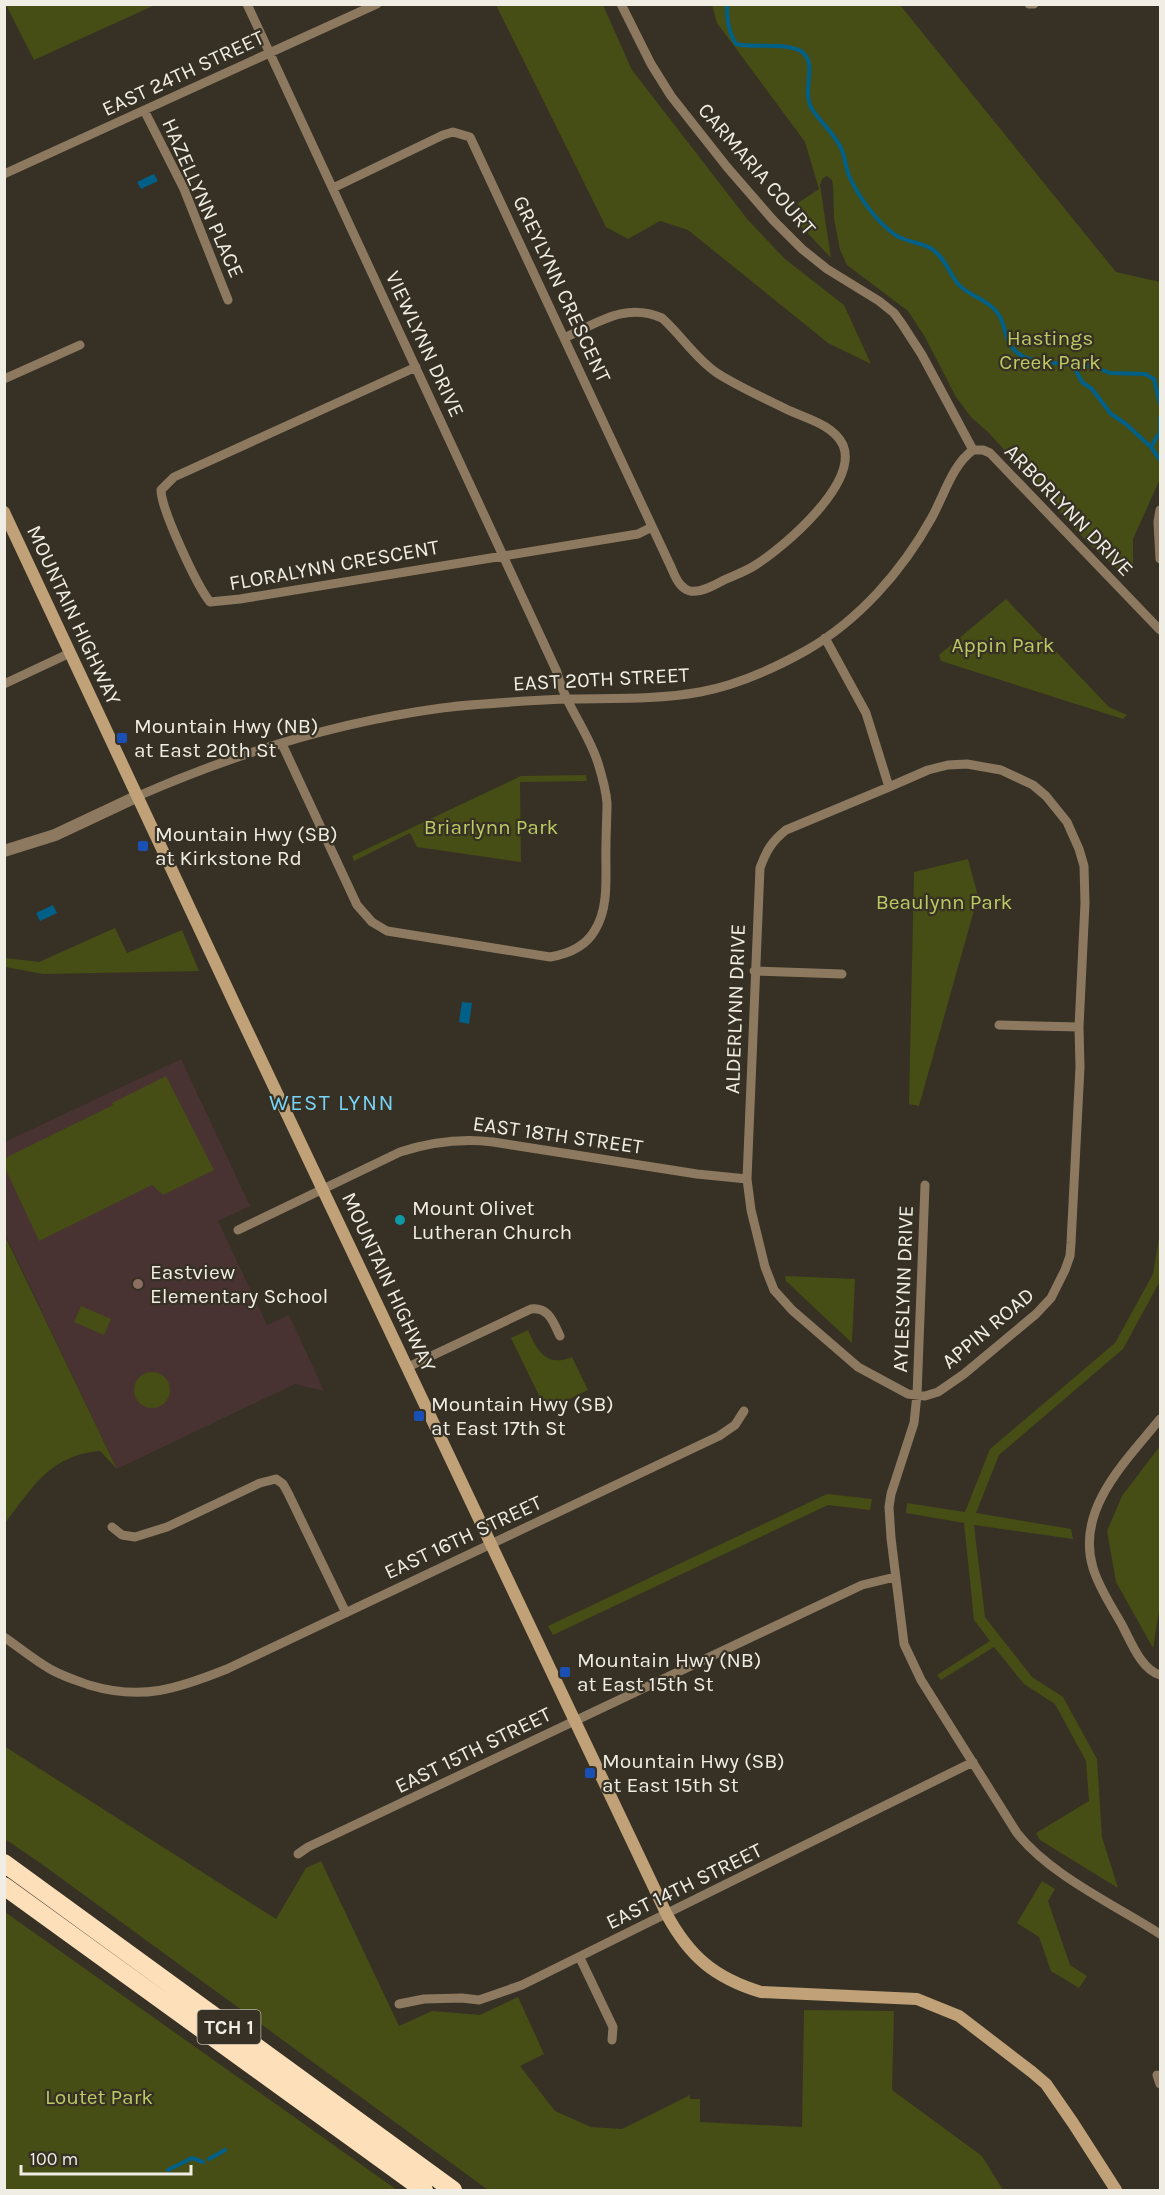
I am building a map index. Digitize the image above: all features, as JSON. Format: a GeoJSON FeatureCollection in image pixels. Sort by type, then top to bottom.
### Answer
{"type":"FeatureCollection","features":[{"type":"Feature","properties":{"kind":"highway","name":"TCH 1"},"geometry":{"type":"LineString","coordinates":[[4,1863],[453,2190]]}},
{"type":"Feature","properties":{"kind":"highway","name":"TCH 1"},"geometry":{"type":"LineString","coordinates":[[4,1886],[424,2190]]}},
{"type":"Feature","properties":{"kind":"main road","name":"MOUNTAIN HIGHWAY"},"geometry":{"type":"LineString","coordinates":[[4,512],[667,1915],[684,1944],[714,1971],[741,1986],[761,1992],[917,1999],[959,2016],[1046,2084],[1116,2190]]}},
{"type":"Feature","properties":{"kind":"street","name":"VIEWLYNN DRIVE"},"geometry":{"type":"LineString","coordinates":[[247,4],[503,554],[557,672],[562,690],[598,762],[607,802],[607,816],[605,900],[596,930],[588,940],[563,955],[537,955],[415,936],[387,930],[372,922],[357,905],[282,744]]}},
{"type":"Feature","properties":{"kind":"street","name":"EAST 24TH STREET"},"geometry":{"type":"LineString","coordinates":[[4,174],[377,4]]}},
{"type":"Feature","properties":{"kind":"street","name":"CARMARIA COURT"},"geometry":{"type":"LineString","coordinates":[[621,4],[651,64],[671,96],[727,167],[802,249],[827,269],[894,313],[974,450]]}},
{"type":"Feature","properties":{"kind":"street"},"geometry":{"type":"LineString","coordinates":[[1029,4],[1034,4]]}},
{"type":"Feature","properties":{"kind":"street","name":"HAZELLYNN PLACE"},"geometry":{"type":"LineString","coordinates":[[144,110],[184,189],[228,300]]}},
{"type":"Feature","properties":{"kind":"street","name":"GREYLYNN CRESCENT"},"geometry":{"type":"LineString","coordinates":[[333,188],[443,135],[453,132],[470,137],[676,578],[688,590],[703,590],[755,566],[774,552],[823,503],[841,476],[845,465],[842,444],[836,435],[717,372],[667,322],[651,313],[625,312],[564,338]]}},
{"type":"Feature","properties":{"kind":"street"},"geometry":{"type":"LineString","coordinates":[[4,379],[80,345]]}},
{"type":"Feature","properties":{"kind":"street","name":"FLORALYNN CRESCENT"},"geometry":{"type":"LineString","coordinates":[[416,367],[174,477],[166,484],[161,490],[164,508],[195,576],[210,602],[638,534],[652,527]]}},
{"type":"Feature","properties":{"kind":"street","name":"ARBORLYNN DRIVE"},"geometry":{"type":"LineString","coordinates":[[974,450],[990,453],[1161,630]]}},
{"type":"Feature","properties":{"kind":"street","name":"EAST 20TH STREET"},"geometry":{"type":"LineString","coordinates":[[138,796],[177,780],[282,744],[383,718],[442,708],[567,699],[668,697],[703,691],[744,679],[776,666],[825,638],[869,601],[902,563],[931,520],[961,461],[974,450]]}},
{"type":"Feature","properties":{"kind":"street"},"geometry":{"type":"LineString","coordinates":[[1161,510],[1158,522],[1161,560]]}},
{"type":"Feature","properties":{"kind":"street"},"geometry":{"type":"LineString","coordinates":[[825,638],[866,713],[889,787]]}},
{"type":"Feature","properties":{"kind":"street"},"geometry":{"type":"LineString","coordinates":[[4,684],[70,653]]}},
{"type":"Feature","properties":{"kind":"street","name":"APPIN ROAD"},"geometry":{"type":"LineString","coordinates":[[889,787],[928,770],[948,765],[967,764],[1001,770],[1033,785],[1057,808],[1074,835],[1084,866],[1080,1067],[1070,1256],[1051,1298],[1028,1321],[964,1374],[938,1392],[925,1396],[917,1395]]}},
{"type":"Feature","properties":{"kind":"street","name":"ALDERLYNN DRIVE"},"geometry":{"type":"LineString","coordinates":[[889,787],[786,830],[766,849],[758,885],[747,1179],[751,1210],[765,1267],[774,1290],[792,1310],[858,1367],[908,1394],[917,1395]]}},
{"type":"Feature","properties":{"kind":"street"},"geometry":{"type":"LineString","coordinates":[[4,851],[55,835],[138,796]]}},
{"type":"Feature","properties":{"kind":"street"},"geometry":{"type":"LineString","coordinates":[[754,971],[842,974]]}},
{"type":"Feature","properties":{"kind":"street"},"geometry":{"type":"LineString","coordinates":[[999,1025],[1080,1027]]}},
{"type":"Feature","properties":{"kind":"street","name":"EAST 18TH STREET"},"geometry":{"type":"LineString","coordinates":[[238,1230],[400,1152],[420,1146],[472,1139],[697,1174],[747,1179]]}},
{"type":"Feature","properties":{"kind":"street","name":"AYLESLYNN DRIVE"},"geometry":{"type":"LineString","coordinates":[[917,1395],[925,1185]]}},
{"type":"Feature","properties":{"kind":"street"},"geometry":{"type":"LineString","coordinates":[[408,1367],[531,1309],[544,1310],[549,1314],[560,1336]]}},
{"type":"Feature","properties":{"kind":"street"},"geometry":{"type":"LineString","coordinates":[[917,1395],[914,1423],[889,1507],[901,1627],[910,1660],[1017,1833],[1030,1850],[1064,1875],[1161,1934]]}},
{"type":"Feature","properties":{"kind":"street","name":"EAST 16TH STREET"},"geometry":{"type":"LineString","coordinates":[[4,1637],[50,1669],[98,1688],[135,1694],[158,1692],[188,1684],[227,1669],[719,1436],[735,1425],[744,1411]]}},
{"type":"Feature","properties":{"kind":"street"},"geometry":{"type":"LineString","coordinates":[[1161,1419],[1111,1480],[1095,1515],[1090,1551],[1096,1576],[1139,1656],[1152,1671],[1161,1675]]}},
{"type":"Feature","properties":{"kind":"street"},"geometry":{"type":"LineString","coordinates":[[112,1527],[122,1535],[135,1537],[167,1527],[260,1483],[276,1479],[283,1484],[288,1493],[346,1613]]}},
{"type":"Feature","properties":{"kind":"street","name":"EAST 15TH STREET"},"geometry":{"type":"LineString","coordinates":[[298,1854],[308,1847],[862,1585],[895,1577]]}},
{"type":"Feature","properties":{"kind":"street","name":"EAST 14TH STREET"},"geometry":{"type":"LineString","coordinates":[[399,2004],[462,1998],[479,2000],[522,1985],[973,1762]]}},
{"type":"Feature","properties":{"kind":"street"},"geometry":{"type":"LineString","coordinates":[[580,1958],[613,2027],[612,2040]]}},
{"type":"Feature","properties":{"kind":"shaded area","name":"Eastview Elementary School"},"geometry":{"type":"Polygon","coordinates":[[[181,1059],[250,1206],[218,1221],[267,1325],[289,1315],[324,1391],[295,1384],[117,1469],[5,1234],[5,1142],[181,1059]]]}},
{"type":"Feature","properties":{"kind":"green space"},"geometry":{"type":"Polygon","coordinates":[[[6,5],[155,5],[34,60],[6,5]]]}},
{"type":"Feature","properties":{"kind":"green space"},"geometry":{"type":"Polygon","coordinates":[[[496,5],[603,5],[632,70],[748,220],[785,259],[844,305],[871,364],[828,343],[688,230],[660,221],[628,239],[606,227],[496,5]]]}},
{"type":"Feature","properties":{"kind":"green space","name":"Hastings Creek Park"},"geometry":{"type":"Polygon","coordinates":[[[712,5],[900,5],[1116,272],[1160,282],[1160,479],[1133,539],[1133,566],[1124,575],[1087,542],[989,433],[971,417],[956,397],[925,337],[908,311],[847,265],[840,250],[834,219],[832,180],[827,176],[822,179],[820,185],[831,258],[800,225],[798,203],[819,189],[805,142],[717,23],[712,5]]]}},
{"type":"Feature","properties":{"kind":"green space","name":"Appin Park"},"geometry":{"type":"Polygon","coordinates":[[[1006,599],[1109,707],[1127,715],[1123,719],[941,661],[939,655],[1006,599]]]}},
{"type":"Feature","properties":{"kind":"green space","name":"Briarlynn Park"},"geometry":{"type":"Polygon","coordinates":[[[586,775],[587,781],[520,782],[521,862],[417,847],[410,833],[354,861],[352,856],[521,776],[586,775]]]}},
{"type":"Feature","properties":{"kind":"green space","name":"Beaulynn Park"},"geometry":{"type":"Polygon","coordinates":[[[968,859],[978,896],[919,1106],[909,1104],[914,872],[968,859]]]}},
{"type":"Feature","properties":{"kind":"green space"},"geometry":{"type":"Polygon","coordinates":[[[115,928],[127,953],[182,930],[199,971],[43,974],[5,967],[5,958],[39,962],[115,928]]]}},
{"type":"Feature","properties":{"kind":"green space"},"geometry":{"type":"Polygon","coordinates":[[[166,1076],[214,1170],[163,1195],[152,1185],[39,1241],[5,1168],[5,1158],[166,1076]]]}},
{"type":"Feature","properties":{"kind":"green space"},"geometry":{"type":"Polygon","coordinates":[[[1160,1232],[1160,1281],[1123,1349],[999,1455],[976,1513],[1071,1529],[1073,1539],[974,1525],[985,1617],[1032,1677],[1063,1697],[1097,1759],[1102,1837],[1118,1888],[1040,1840],[1036,1833],[1089,1801],[1086,1761],[1055,1704],[1024,1684],[994,1647],[941,1680],[937,1675],[990,1641],[974,1620],[964,1523],[906,1513],[907,1503],[965,1512],[990,1449],[1115,1343],[1153,1274],[1160,1232]]]}},
{"type":"Feature","properties":{"kind":"green space"},"geometry":{"type":"Polygon","coordinates":[[[4,1234],[117,1469],[100,1451],[68,1459],[55,1466],[34,1485],[5,1523],[4,1234]]]}},
{"type":"Feature","properties":{"kind":"green space"},"geometry":{"type":"Polygon","coordinates":[[[785,1276],[855,1279],[852,1343],[786,1281],[785,1276]]]}},
{"type":"Feature","properties":{"kind":"green space"},"geometry":{"type":"Polygon","coordinates":[[[81,1306],[111,1319],[104,1335],[74,1322],[81,1306]]]}},
{"type":"Feature","properties":{"kind":"green space"},"geometry":{"type":"Polygon","coordinates":[[[528,1330],[539,1350],[549,1359],[563,1360],[572,1357],[588,1390],[546,1410],[511,1338],[528,1330]]]}},
{"type":"Feature","properties":{"kind":"green space"},"geometry":{"type":"Polygon","coordinates":[[[152,1372],[165,1377],[170,1390],[165,1403],[152,1408],[139,1403],[134,1390],[139,1377],[152,1372]]]}},
{"type":"Feature","properties":{"kind":"green space"},"geometry":{"type":"Polygon","coordinates":[[[1160,1446],[1160,1605],[1153,1648],[1116,1582],[1107,1531],[1122,1496],[1160,1446]]]}},
{"type":"Feature","properties":{"kind":"green space"},"geometry":{"type":"Polygon","coordinates":[[[827,1494],[872,1499],[870,1510],[828,1505],[553,1635],[548,1626],[827,1494]]]}},
{"type":"Feature","properties":{"kind":"green space"},"geometry":{"type":"Polygon","coordinates":[[[4,1746],[276,1919],[306,1868],[321,1861],[399,2026],[432,2011],[480,2015],[518,1997],[544,2054],[520,2066],[555,2111],[591,2127],[622,2129],[690,2095],[690,2099],[700,2099],[700,2122],[802,2127],[804,2010],[894,2011],[892,2090],[982,2156],[1003,2190],[488,2190],[5,1839],[4,1746]]]}},
{"type":"Feature","properties":{"kind":"green space"},"geometry":{"type":"Polygon","coordinates":[[[1042,1881],[1055,1889],[1048,1901],[1070,1965],[1087,1976],[1079,1988],[1051,1971],[1039,1937],[1017,1923],[1042,1881]]]}},
{"type":"Feature","properties":{"kind":"green space","name":"Loutet Park"},"geometry":{"type":"Polygon","coordinates":[[[5,1912],[397,2190],[5,2190],[5,1912]]]}},
{"type":"Feature","properties":{"kind":"water"},"geometry":{"type":"Polygon","coordinates":[[[154,174],[158,181],[141,189],[137,182],[154,174]]]}},
{"type":"Feature","properties":{"kind":"water"},"geometry":{"type":"Polygon","coordinates":[[[53,905],[57,913],[40,921],[36,913],[53,905]]]}},
{"type":"Feature","properties":{"kind":"water"},"geometry":{"type":"Polygon","coordinates":[[[462,1002],[472,1003],[469,1024],[459,1022],[462,1002]]]}},
{"type":"Feature","properties":{"kind":"waterway"},"geometry":{"type":"LineString","coordinates":[[727,4],[728,25],[736,44],[784,46],[801,51],[806,56],[809,68],[808,96],[812,109],[839,144],[853,184],[880,222],[898,237],[932,249],[944,261],[959,285],[996,311],[1000,316],[1007,339],[1019,354],[1038,361],[1073,365],[1082,382],[1092,389],[1111,414],[1126,424],[1151,447],[1160,460]]}},
{"type":"Feature","properties":{"kind":"waterway"},"geometry":{"type":"LineString","coordinates":[[1073,365],[1092,366],[1110,373],[1145,374],[1154,379],[1160,404]]}},
{"type":"Feature","properties":{"kind":"waterway"},"geometry":{"type":"LineString","coordinates":[[1151,447],[1160,432],[1160,417]]}},
{"type":"Feature","properties":{"kind":"waterway"},"geometry":{"type":"LineString","coordinates":[[209,2159],[225,2150]]}},
{"type":"Feature","properties":{"kind":"waterway"},"geometry":{"type":"LineString","coordinates":[[168,2170],[192,2158],[203,2162]]}},
{"type":"Feature","properties":{"kind":"place","name":"Mountain Hwy (NB) at East 20th St"},"geometry":{"type":"Point","coordinates":[122,738]}},
{"type":"Feature","properties":{"kind":"place","name":"Mountain Hwy (SB) at Kirkstone Rd"},"geometry":{"type":"Point","coordinates":[143,846]}},
{"type":"Feature","properties":{"kind":"place","name":"Mount Olivet Lutheran Church"},"geometry":{"type":"Point","coordinates":[400,1220]}},
{"type":"Feature","properties":{"kind":"place","name":"Eastview Elementary School"},"geometry":{"type":"Point","coordinates":[138,1284]}},
{"type":"Feature","properties":{"kind":"place","name":"Mountain Hwy (SB) at East 17th St"},"geometry":{"type":"Point","coordinates":[419,1416]}},
{"type":"Feature","properties":{"kind":"place","name":"Mountain Hwy (NB) at East 15th St"},"geometry":{"type":"Point","coordinates":[565,1672]}},
{"type":"Feature","properties":{"kind":"place","name":"Mountain Hwy (SB) at East 15th St"},"geometry":{"type":"Point","coordinates":[590,1773]}},
{"type":"Feature","properties":{"kind":"district","name":"WEST LYNN"},"geometry":{"type":"Point","coordinates":[332,1103]}}]}
